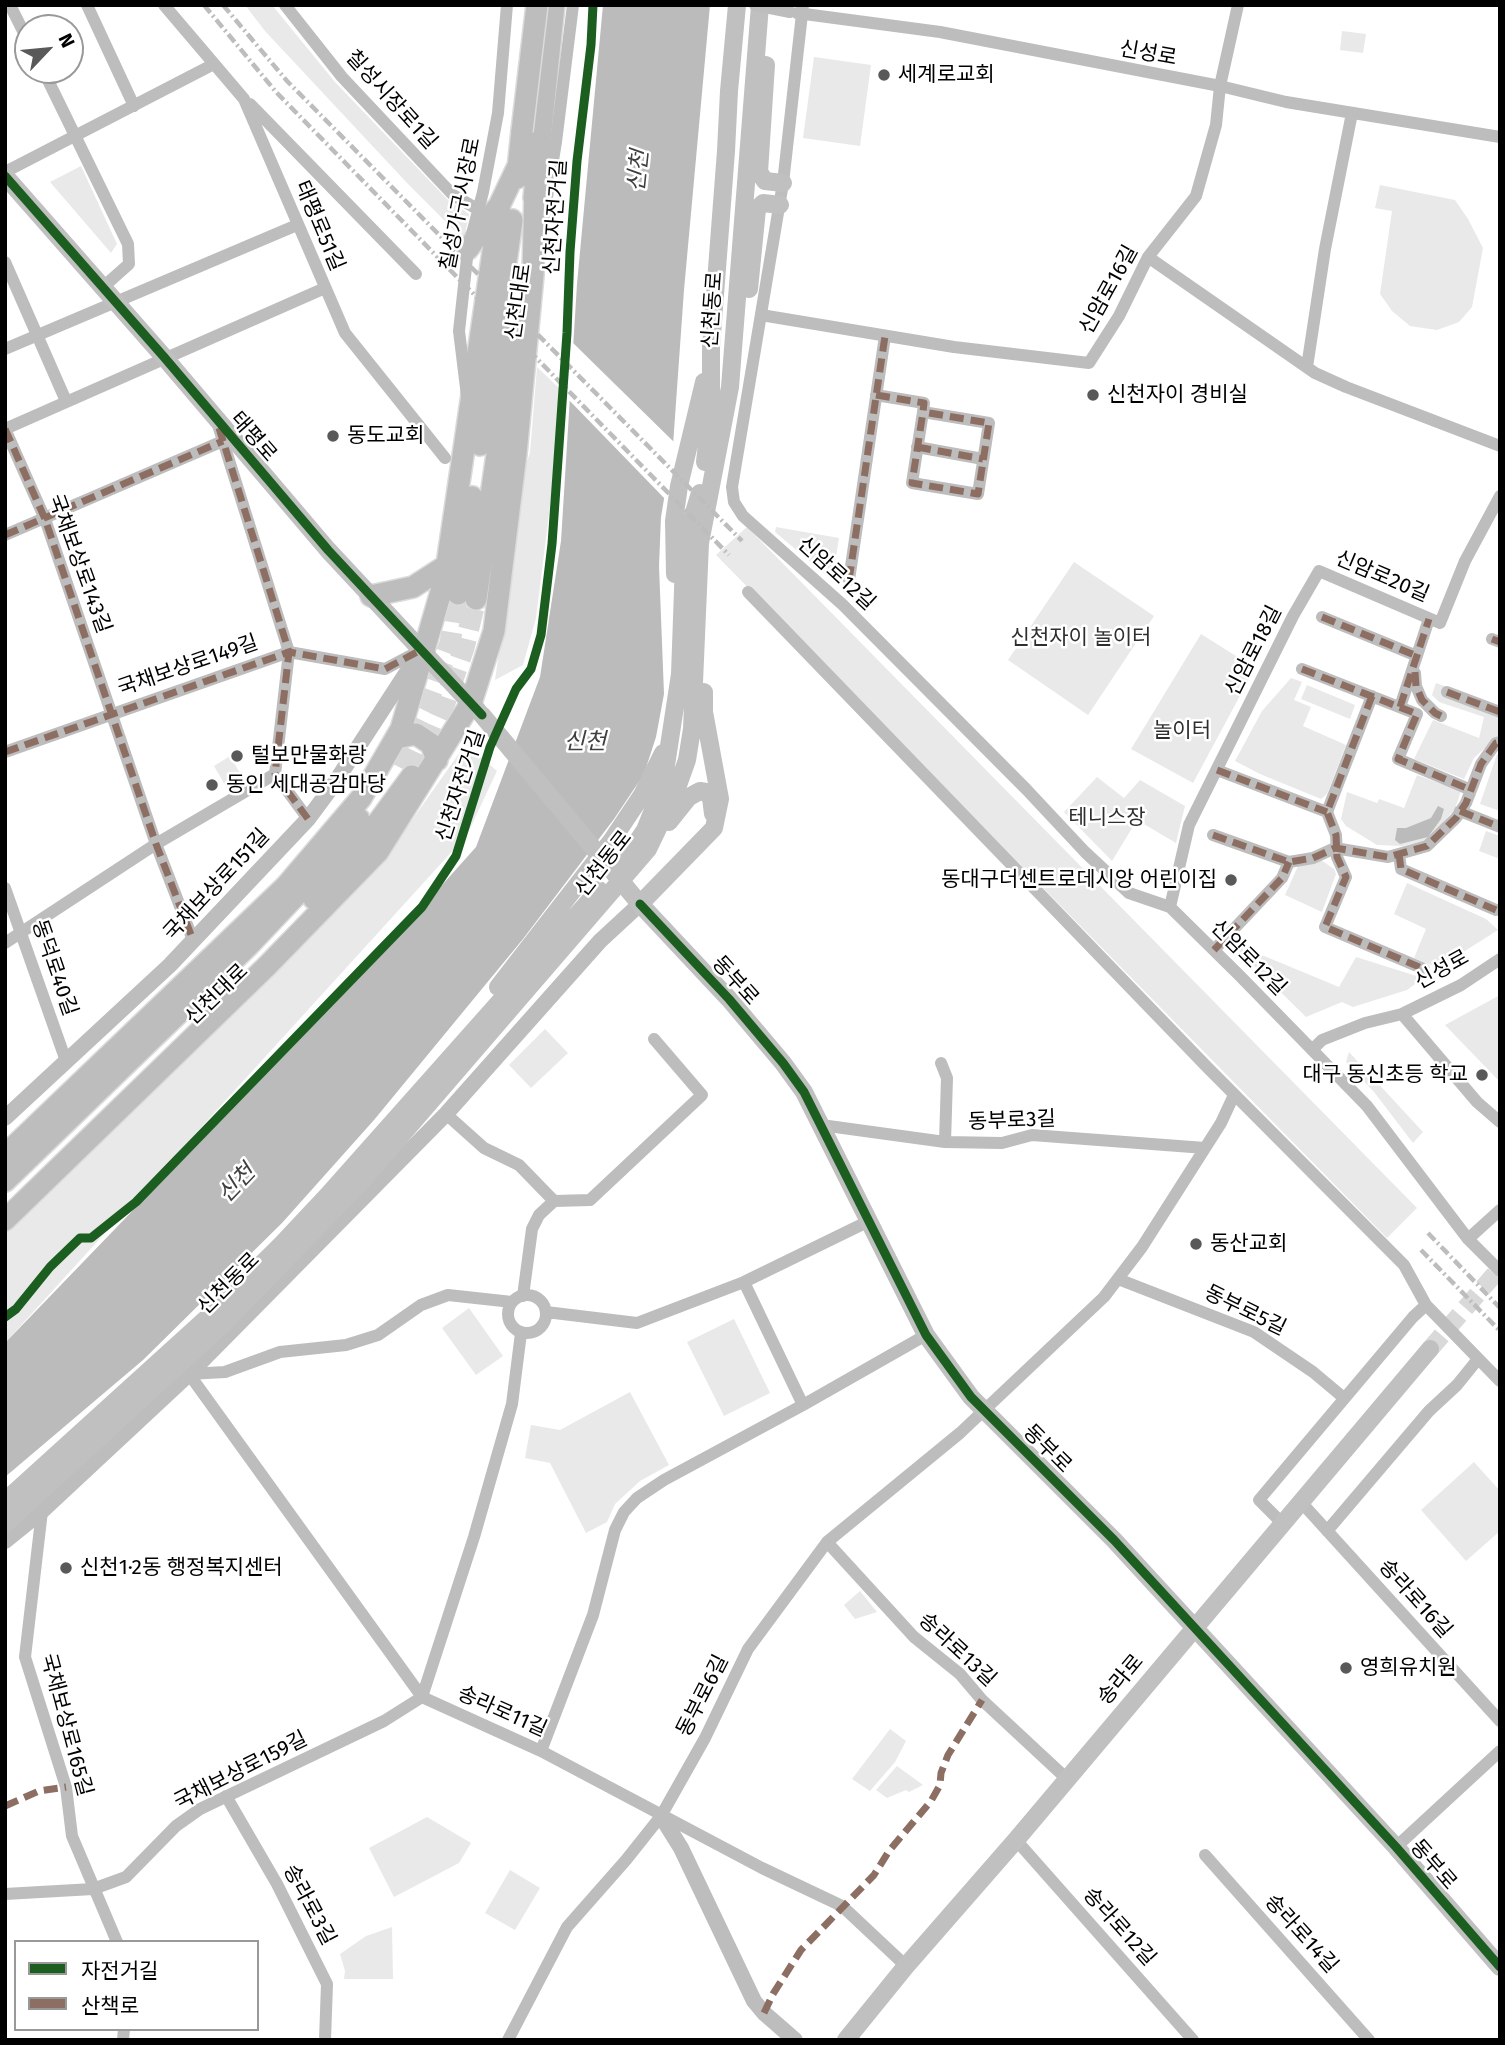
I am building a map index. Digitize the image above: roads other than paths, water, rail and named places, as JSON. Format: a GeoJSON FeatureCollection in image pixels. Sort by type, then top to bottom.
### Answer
{"type":"FeatureCollection","features":[{"type":"Feature","properties":{"kind":"highway","name":"신천대로"},"geometry":{"type":"LineString","coordinates":[[456,586],[535,185],[532,133],[537,5]]}},
{"type":"Feature","properties":{"kind":"highway","name":"신천대로"},"geometry":{"type":"LineString","coordinates":[[456,586],[509,243],[518,166],[532,133],[554,5]]}},
{"type":"Feature","properties":{"kind":"highway"},"geometry":{"type":"LineString","coordinates":[[468,249],[500,204],[518,166]]}},
{"type":"Feature","properties":{"kind":"highway"},"geometry":{"type":"LineString","coordinates":[[5,1220],[267,966],[378,852],[437,760],[476,709],[494,631],[516,454],[531,297],[535,185]]}},
{"type":"Feature","properties":{"kind":"highway"},"geometry":{"type":"LineString","coordinates":[[498,595],[473,606],[452,599],[456,586],[470,411],[500,204]]}},
{"type":"Feature","properties":{"kind":"highway"},"geometry":{"type":"LineString","coordinates":[[371,596],[413,587],[456,586]]}},
{"type":"Feature","properties":{"kind":"highway"},"geometry":{"type":"LineString","coordinates":[[5,1154],[286,886],[361,798],[401,729],[423,651],[456,586]]}},
{"type":"Feature","properties":{"kind":"highway"},"geometry":{"type":"LineString","coordinates":[[396,738],[416,734],[431,744],[437,760]]}},
{"type":"Feature","properties":{"kind":"highway","name":"신천대로"},"geometry":{"type":"LineString","coordinates":[[5,1181],[249,945],[335,854],[405,769],[368,836],[325,888],[5,1202]]}},
{"type":"Feature","properties":{"kind":"main road","name":"신천동로"},"geometry":{"type":"LineString","coordinates":[[5,1502],[207,1318],[281,1245],[423,1087],[612,840],[642,795],[671,737],[681,650],[673,552],[674,521],[679,486],[711,343],[737,5]]}},
{"type":"Feature","properties":{"kind":"main road","name":"신천동로"},"geometry":{"type":"LineString","coordinates":[[5,1524],[224,1323],[361,1182],[648,849],[676,791],[687,760],[692,729],[700,543],[730,387],[757,11]]}},
{"type":"Feature","properties":{"kind":"main road"},"geometry":{"type":"LineString","coordinates":[[757,11],[767,44],[759,172],[765,180],[783,183]]}},
{"type":"Feature","properties":{"kind":"main road","name":"태평로"},"geometry":{"type":"LineString","coordinates":[[5,174],[216,421],[371,596],[476,709]]}},
{"type":"Feature","properties":{"kind":"main road"},"geometry":{"type":"LineString","coordinates":[[711,343],[735,340],[746,323],[757,209],[763,203],[780,205]]}},
{"type":"Feature","properties":{"kind":"main road"},"geometry":{"type":"LineString","coordinates":[[640,904],[714,828],[720,799],[704,712],[703,672],[695,632]]}},
{"type":"Feature","properties":{"kind":"main road","name":"동부로"},"geometry":{"type":"LineString","coordinates":[[476,709],[640,904],[729,999],[804,1092],[926,1335],[971,1397],[1114,1540],[1396,1847],[1500,1968]]}},
{"type":"Feature","properties":{"kind":"main road"},"geometry":{"type":"LineString","coordinates":[[648,849],[689,797],[700,792],[706,792],[710,798],[714,828]]}},
{"type":"Feature","properties":{"kind":"main road","name":"송라로"},"geometry":{"type":"LineString","coordinates":[[846,2040],[905,1966],[1016,1840],[1430,1349]]}},
{"type":"Feature","properties":{"kind":"street"},"geometry":{"type":"LineString","coordinates":[[87,5],[134,106]]}},
{"type":"Feature","properties":{"kind":"street","name":"태평로51길"},"geometry":{"type":"LineString","coordinates":[[164,5],[244,99],[345,333],[445,458]]}},
{"type":"Feature","properties":{"kind":"street","name":"칠성시장로1길"},"geometry":{"type":"LineString","coordinates":[[285,5],[342,77],[453,195],[479,209]]}},
{"type":"Feature","properties":{"kind":"street","name":"칠성가구시장로"},"geometry":{"type":"LineString","coordinates":[[470,411],[463,377],[459,331],[468,249],[479,209],[498,113],[507,5]]}},
{"type":"Feature","properties":{"kind":"street"},"geometry":{"type":"LineString","coordinates":[[531,297],[556,142],[573,5]]}},
{"type":"Feature","properties":{"kind":"street","name":"신암로16길"},"geometry":{"type":"LineString","coordinates":[[761,315],[1021,356],[1089,363],[1119,316],[1148,257],[1196,196],[1216,125],[1220,86],[1238,5]]}},
{"type":"Feature","properties":{"kind":"street","name":"신성로"},"geometry":{"type":"LineString","coordinates":[[757,11],[798,10],[940,32],[1220,86],[1286,102],[1500,137]]}},
{"type":"Feature","properties":{"kind":"street","name":"신암로12길"},"geometry":{"type":"LineString","coordinates":[[798,10],[783,183],[732,487],[734,502],[743,516],[843,605],[1026,789],[1084,852],[1129,893],[1170,907],[1277,1013],[1367,1106],[1468,1239]]}},
{"type":"Feature","properties":{"kind":"street","name":"태평로"},"geometry":{"type":"LineString","coordinates":[[5,174],[214,64]]}},
{"type":"Feature","properties":{"kind":"street"},"geometry":{"type":"LineString","coordinates":[[50,84],[128,244],[129,264],[102,288]]}},
{"type":"Feature","properties":{"kind":"street"},"geometry":{"type":"LineString","coordinates":[[244,99],[416,274]]}},
{"type":"Feature","properties":{"kind":"street"},"geometry":{"type":"LineString","coordinates":[[1307,367],[1325,249],[1352,113]]}},
{"type":"Feature","properties":{"kind":"street"},"geometry":{"type":"LineString","coordinates":[[5,349],[297,225]]}},
{"type":"Feature","properties":{"kind":"street"},"geometry":{"type":"LineString","coordinates":[[1148,257],[1307,367],[1335,382],[1500,446]]}},
{"type":"Feature","properties":{"kind":"street"},"geometry":{"type":"LineString","coordinates":[[5,262],[66,401]]}},
{"type":"Feature","properties":{"kind":"street"},"geometry":{"type":"LineString","coordinates":[[164,357],[325,288]]}},
{"type":"Feature","properties":{"kind":"street"},"geometry":{"type":"LineString","coordinates":[[849,580],[885,336]]}},
{"type":"Feature","properties":{"kind":"street","name":"국채보상로143길"},"geometry":{"type":"LineString","coordinates":[[111,713],[45,519],[5,429],[164,357]]}},
{"type":"Feature","properties":{"kind":"street"},"geometry":{"type":"LineString","coordinates":[[876,395],[924,403],[912,483],[978,494],[989,423],[923,412]]}},
{"type":"Feature","properties":{"kind":"street","name":"국채보상로149길"},"geometry":{"type":"LineString","coordinates":[[216,421],[289,652],[275,774]]}},
{"type":"Feature","properties":{"kind":"street"},"geometry":{"type":"LineString","coordinates":[[5,535],[223,441]]}},
{"type":"Feature","properties":{"kind":"street"},"geometry":{"type":"LineString","coordinates":[[918,447],[983,459]]}},
{"type":"Feature","properties":{"kind":"street","name":"신암로20길"},"geometry":{"type":"LineString","coordinates":[[1319,571],[1440,623],[1465,561],[1500,496]]}},
{"type":"Feature","properties":{"kind":"street"},"geometry":{"type":"LineString","coordinates":[[1489,519],[1500,529]]}},
{"type":"Feature","properties":{"kind":"street","name":"신암로18길"},"geometry":{"type":"LineString","coordinates":[[1170,907],[1189,825],[1293,616],[1319,571]]}},
{"type":"Feature","properties":{"kind":"street"},"geometry":{"type":"LineString","coordinates":[[748,592],[1234,1095],[1404,1265],[1426,1306],[1500,1381]]}},
{"type":"Feature","properties":{"kind":"street"},"geometry":{"type":"LineString","coordinates":[[1322,617],[1416,661]]}},
{"type":"Feature","properties":{"kind":"street"},"geometry":{"type":"LineString","coordinates":[[1400,707],[1429,618]]}},
{"type":"Feature","properties":{"kind":"street","name":"국채보상로149길"},"geometry":{"type":"LineString","coordinates":[[193,940],[156,844],[111,713],[289,652],[385,670],[423,651]]}},
{"type":"Feature","properties":{"kind":"street","name":"국채보상로151길"},"geometry":{"type":"LineString","coordinates":[[5,1118],[170,965],[308,819],[423,651]]}},
{"type":"Feature","properties":{"kind":"street"},"geometry":{"type":"LineString","coordinates":[[1416,661],[1416,686],[1422,700],[1441,716]]}},
{"type":"Feature","properties":{"kind":"street"},"geometry":{"type":"LineString","coordinates":[[1302,669],[1418,714],[1398,760],[1471,790]]}},
{"type":"Feature","properties":{"kind":"street"},"geometry":{"type":"LineString","coordinates":[[1447,692],[1500,712]]}},
{"type":"Feature","properties":{"kind":"street"},"geometry":{"type":"LineString","coordinates":[[1326,813],[1372,696]]}},
{"type":"Feature","properties":{"kind":"street"},"geometry":{"type":"LineString","coordinates":[[5,752],[111,713]]}},
{"type":"Feature","properties":{"kind":"street"},"geometry":{"type":"LineString","coordinates":[[1213,835],[1289,862],[1313,858],[1335,848],[1388,857],[1427,846],[1460,811],[1481,764],[1496,743],[1500,742]]}},
{"type":"Feature","properties":{"kind":"street"},"geometry":{"type":"LineString","coordinates":[[1217,770],[1326,813],[1336,835],[1335,848],[1346,877],[1325,927],[1424,969]]}},
{"type":"Feature","properties":{"kind":"street"},"geometry":{"type":"LineString","coordinates":[[5,943],[156,844],[275,774],[308,819]]}},
{"type":"Feature","properties":{"kind":"street"},"geometry":{"type":"LineString","coordinates":[[1460,811],[1500,827]]}},
{"type":"Feature","properties":{"kind":"street"},"geometry":{"type":"LineString","coordinates":[[1399,854],[1401,869],[1496,911]]}},
{"type":"Feature","properties":{"kind":"street"},"geometry":{"type":"LineString","coordinates":[[1214,950],[1282,878],[1289,862]]}},
{"type":"Feature","properties":{"kind":"street","name":"동덕로40길"},"geometry":{"type":"LineString","coordinates":[[5,888],[66,1061]]}},
{"type":"Feature","properties":{"kind":"street","name":"신천동로"},"geometry":{"type":"LineString","coordinates":[[5,1541],[42,1511],[189,1374],[446,1114],[600,942],[640,904]]}},
{"type":"Feature","properties":{"kind":"street","name":"신성로"},"geometry":{"type":"LineString","coordinates":[[1312,1050],[1322,1040],[1365,1023],[1402,1014],[1461,985],[1500,959]]}},
{"type":"Feature","properties":{"kind":"street","name":"신성로"},"geometry":{"type":"LineString","coordinates":[[1402,1014],[1477,1102],[1500,1122]]}},
{"type":"Feature","properties":{"kind":"street"},"geometry":{"type":"LineString","coordinates":[[189,1374],[225,1372],[280,1352],[346,1345],[378,1335],[421,1305],[448,1295],[518,1299],[536,1297],[546,1312],[539,1329],[521,1333],[509,1321],[508,1315],[518,1299],[532,1229],[539,1215],[554,1201],[590,1200],[702,1095],[654,1039]]}},
{"type":"Feature","properties":{"kind":"street"},"geometry":{"type":"LineString","coordinates":[[941,1063],[947,1077],[945,1142]]}},
{"type":"Feature","properties":{"kind":"street","name":"동부로6길"},"geometry":{"type":"LineString","coordinates":[[508,2040],[566,1927],[662,1816],[705,1738],[748,1649],[827,1542],[960,1433],[1104,1297],[1142,1247],[1221,1123],[1234,1095]]}},
{"type":"Feature","properties":{"kind":"street"},"geometry":{"type":"LineString","coordinates":[[446,1114],[484,1148],[519,1165],[554,1201]]}},
{"type":"Feature","properties":{"kind":"street","name":"동부로3길"},"geometry":{"type":"LineString","coordinates":[[821,1125],[945,1142],[1002,1143],[1032,1135],[1205,1148]]}},
{"type":"Feature","properties":{"kind":"street"},"geometry":{"type":"LineString","coordinates":[[1500,1210],[1468,1239],[1500,1271]]}},
{"type":"Feature","properties":{"kind":"street"},"geometry":{"type":"LineString","coordinates":[[546,1312],[637,1323],[744,1282],[867,1222]]}},
{"type":"Feature","properties":{"kind":"street","name":"동부로5길"},"geometry":{"type":"LineString","coordinates":[[1118,1279],[1254,1332],[1305,1366],[1344,1398]]}},
{"type":"Feature","properties":{"kind":"street"},"geometry":{"type":"LineString","coordinates":[[744,1282],[803,1405]]}},
{"type":"Feature","properties":{"kind":"street"},"geometry":{"type":"LineString","coordinates":[[1283,1524],[1259,1500],[1413,1317],[1426,1306]]}},
{"type":"Feature","properties":{"kind":"street"},"geometry":{"type":"LineString","coordinates":[[422,1697],[474,1537],[512,1404],[521,1333]]}},
{"type":"Feature","properties":{"kind":"street"},"geometry":{"type":"LineString","coordinates":[[541,1751],[593,1615],[615,1530],[624,1512],[638,1498],[664,1480],[926,1335]]}},
{"type":"Feature","properties":{"kind":"street"},"geometry":{"type":"LineString","coordinates":[[1327,1531],[1429,1411],[1457,1385],[1478,1359]]}},
{"type":"Feature","properties":{"kind":"street","name":"송라로11길"},"geometry":{"type":"LineString","coordinates":[[189,1374],[422,1697],[541,1751],[762,1868],[842,1906],[905,1966]]}},
{"type":"Feature","properties":{"kind":"street","name":"송라로16길"},"geometry":{"type":"LineString","coordinates":[[1301,1502],[1500,1721]]}},
{"type":"Feature","properties":{"kind":"street","name":"국채보상로165길"},"geometry":{"type":"LineString","coordinates":[[42,1511],[25,1657],[66,1787],[72,1836],[116,1940]]}},
{"type":"Feature","properties":{"kind":"street","name":"송라로13길"},"geometry":{"type":"LineString","coordinates":[[827,1542],[914,1637],[960,1674],[982,1700],[1067,1779]]}},
{"type":"Feature","properties":{"kind":"street","name":"국채보상로159길"},"geometry":{"type":"LineString","coordinates":[[5,1894],[93,1889],[126,1877],[177,1826],[200,1809],[384,1721],[422,1697]]}},
{"type":"Feature","properties":{"kind":"street","name":"동부로"},"geometry":{"type":"LineString","coordinates":[[1396,1847],[1500,1751]]}},
{"type":"Feature","properties":{"kind":"street","name":"송라로3길"},"geometry":{"type":"LineString","coordinates":[[226,1796],[277,1884],[327,1984],[325,2040]]}},
{"type":"Feature","properties":{"kind":"street"},"geometry":{"type":"LineString","coordinates":[[662,1816],[681,1848],[754,2001],[795,2040]]}},
{"type":"Feature","properties":{"kind":"street","name":"송라로12길"},"geometry":{"type":"LineString","coordinates":[[1016,1840],[1193,2040]]}},
{"type":"Feature","properties":{"kind":"street","name":"송라로14길"},"geometry":{"type":"LineString","coordinates":[[1205,1854],[1369,2040]]}},
{"type":"Feature","properties":{"kind":"water","name":"신천"},"geometry":{"type":"Polygon","coordinates":[[[603,5],[710,5],[673,445],[661,517],[659,566],[664,694],[656,737],[644,774],[614,819],[523,939],[374,1120],[282,1223],[143,1360],[5,1477],[5,1343],[385,949],[476,847],[540,677],[561,541],[577,284],[603,5]]]}},
{"type":"Feature","properties":{"kind":"water"},"geometry":{"type":"Polygon","coordinates":[[[1438,806],[1444,809],[1441,819],[1428,837],[1400,844],[1395,840],[1397,828],[1406,828],[1431,818],[1438,806]]]}},
{"type":"Feature","properties":{"kind":"tunnel"},"geometry":{"type":"LineString","coordinates":[[397,766],[427,705],[450,643],[458,594]]}},
{"type":"Feature","properties":{"kind":"tunnel"},"geometry":{"type":"LineString","coordinates":[[414,774],[443,708],[464,648],[476,599]]}},
{"type":"Feature","properties":{"kind":"tunnel"},"geometry":{"type":"LineString","coordinates":[[1430,1349],[1500,1268]]}},
{"type":"Feature","properties":{"kind":"railway"},"geometry":{"type":"LineString","coordinates":[[204,5],[276,92],[729,555]]}},
{"type":"Feature","properties":{"kind":"railway"},"geometry":{"type":"LineString","coordinates":[[223,5],[287,81],[742,541]]}},
{"type":"Feature","properties":{"kind":"railway"},"geometry":{"type":"LineString","coordinates":[[1428,1233],[1500,1308]]}},
{"type":"Feature","properties":{"kind":"railway"},"geometry":{"type":"LineString","coordinates":[[1421,1250],[1500,1331]]}},
{"type":"Feature","properties":{"kind":"place","name":"세계로교회"},"geometry":{"type":"Point","coordinates":[884,75]}},
{"type":"Feature","properties":{"kind":"place","name":"신천자이 경비실"},"geometry":{"type":"Point","coordinates":[1093,395]}},
{"type":"Feature","properties":{"kind":"place","name":"동도교회"},"geometry":{"type":"Point","coordinates":[333,436]}},
{"type":"Feature","properties":{"kind":"place","name":"털보만물화랑"},"geometry":{"type":"Point","coordinates":[237,756]}},
{"type":"Feature","properties":{"kind":"place","name":"동인 세대공감마당"},"geometry":{"type":"Point","coordinates":[212,785]}},
{"type":"Feature","properties":{"kind":"place","name":"동대구더센트로데시앙 어린이집"},"geometry":{"type":"Point","coordinates":[1231,880]}},
{"type":"Feature","properties":{"kind":"place","name":"대구 동신초등 학교"},"geometry":{"type":"Point","coordinates":[1482,1075]}},
{"type":"Feature","properties":{"kind":"place","name":"동산교회"},"geometry":{"type":"Point","coordinates":[1196,1244]}},
{"type":"Feature","properties":{"kind":"place","name":"신천1·2동 행정복지센터"},"geometry":{"type":"Point","coordinates":[66,1568]}},
{"type":"Feature","properties":{"kind":"place","name":"영희유치원"},"geometry":{"type":"Point","coordinates":[1346,1668]}},
{"type":"Feature","properties":{"kind":"park label","name":"신천자이 놀이터"},"geometry":{"type":"Point","coordinates":[1081,638]}},
{"type":"Feature","properties":{"kind":"park label","name":"놀이터"},"geometry":{"type":"Point","coordinates":[1182,731]}},
{"type":"Feature","properties":{"kind":"park label","name":"테니스장"},"geometry":{"type":"Point","coordinates":[1107,818]}}]}
